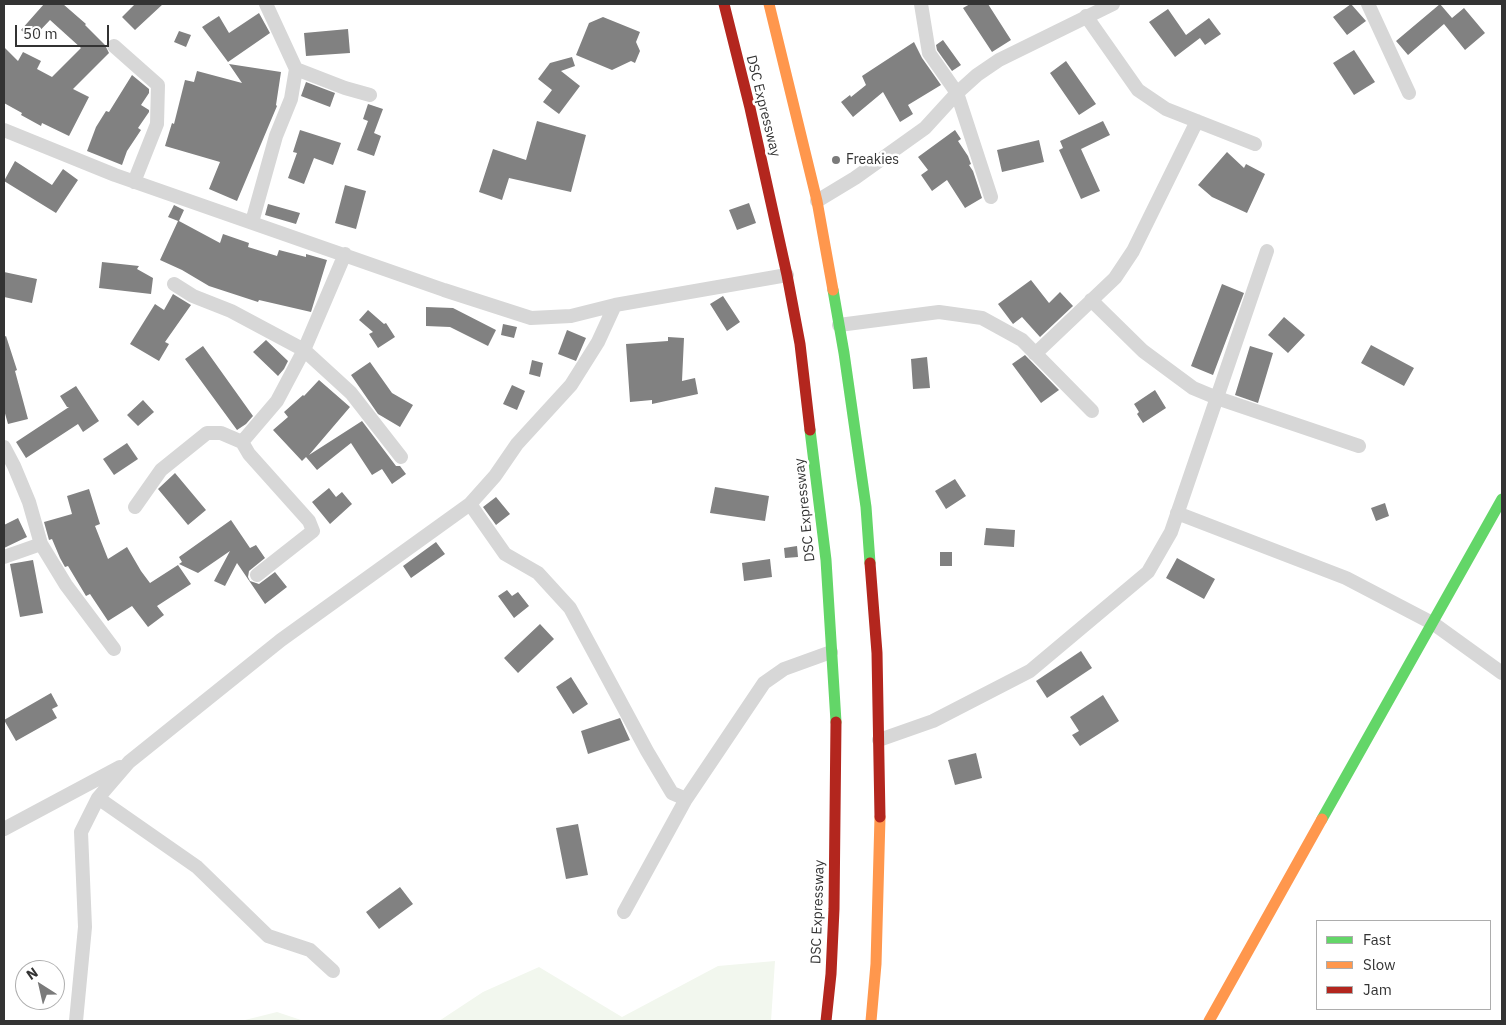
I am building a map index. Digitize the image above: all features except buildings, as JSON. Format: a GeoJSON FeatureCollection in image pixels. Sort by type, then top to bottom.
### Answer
{"type":"FeatureCollection","features":[{"type":"Feature","properties":{"kind":"main road","name":"DSC Expressway"},"geometry":{"type":"LineString","coordinates":[[724,4],[750,108],[787,275],[800,344],[826,560],[836,730],[836,844],[831,974],[826,1021]]}},
{"type":"Feature","properties":{"kind":"main road"},"geometry":{"type":"LineString","coordinates":[[769,4],[818,201],[839,325],[866,507],[877,653],[880,807],[876,964],[872,1021]]}},
{"type":"Feature","properties":{"kind":"main road"},"geometry":{"type":"LineString","coordinates":[[1209,1021],[1356,757],[1434,624],[1502,499]]}},
{"type":"Feature","properties":{"kind":"street"},"geometry":{"type":"LineString","coordinates":[[252,222],[276,136],[291,100],[296,69],[266,4]]}},
{"type":"Feature","properties":{"kind":"street"},"geometry":{"type":"LineString","coordinates":[[921,4],[929,53],[957,93],[991,197]]}},
{"type":"Feature","properties":{"kind":"street"},"geometry":{"type":"LineString","coordinates":[[818,201],[855,178],[926,128],[957,93],[977,75],[999,60],[1110,4]]}},
{"type":"Feature","properties":{"kind":"street"},"geometry":{"type":"LineString","coordinates":[[1368,4],[1409,93]]}},
{"type":"Feature","properties":{"kind":"street"},"geometry":{"type":"LineString","coordinates":[[1086,16],[1138,90],[1166,109],[1255,144]]}},
{"type":"Feature","properties":{"kind":"street"},"geometry":{"type":"LineString","coordinates":[[114,46],[158,85],[157,124],[134,182]]}},
{"type":"Feature","properties":{"kind":"street"},"geometry":{"type":"LineString","coordinates":[[296,69],[345,88],[370,95]]}},
{"type":"Feature","properties":{"kind":"street"},"geometry":{"type":"LineString","coordinates":[[1035,354],[1115,278],[1133,251],[1196,121]]}},
{"type":"Feature","properties":{"kind":"street"},"geometry":{"type":"LineString","coordinates":[[4,130],[47,149],[134,182],[346,254],[444,290],[531,318],[571,316],[615,305],[787,275]]}},
{"type":"Feature","properties":{"kind":"street"},"geometry":{"type":"LineString","coordinates":[[879,740],[933,722],[1030,671],[1148,572],[1171,532],[1267,251]]}},
{"type":"Feature","properties":{"kind":"street"},"geometry":{"type":"LineString","coordinates":[[242,442],[277,401],[304,350],[346,254]]}},
{"type":"Feature","properties":{"kind":"street"},"geometry":{"type":"LineString","coordinates":[[174,284],[193,296],[231,311],[304,350],[351,393],[401,457]]}},
{"type":"Feature","properties":{"kind":"street"},"geometry":{"type":"LineString","coordinates":[[1091,300],[1143,351],[1193,388],[1217,398],[1359,446]]}},
{"type":"Feature","properties":{"kind":"street"},"geometry":{"type":"LineString","coordinates":[[4,830],[129,762],[281,640],[470,504],[495,476],[517,444],[570,385],[598,342],[615,305]]}},
{"type":"Feature","properties":{"kind":"street"},"geometry":{"type":"LineString","coordinates":[[839,325],[939,312],[982,318],[1022,340],[1092,412]]}},
{"type":"Feature","properties":{"kind":"street"},"geometry":{"type":"LineString","coordinates":[[135,507],[161,470],[207,433],[221,433],[242,442],[249,454],[309,521],[313,531],[257,575]]}},
{"type":"Feature","properties":{"kind":"street"},"geometry":{"type":"LineString","coordinates":[[4,447],[29,502],[42,544],[66,585],[114,649]]}},
{"type":"Feature","properties":{"kind":"street"},"geometry":{"type":"LineString","coordinates":[[470,504],[505,554],[538,573],[570,608],[646,751],[672,793],[686,799]]}},
{"type":"Feature","properties":{"kind":"street"},"geometry":{"type":"LineString","coordinates":[[1177,513],[1346,578],[1434,624],[1502,673]]}},
{"type":"Feature","properties":{"kind":"street"},"geometry":{"type":"LineString","coordinates":[[4,557],[42,544]]}},
{"type":"Feature","properties":{"kind":"street"},"geometry":{"type":"LineString","coordinates":[[624,912],[686,799],[764,684],[784,670],[831,652]]}},
{"type":"Feature","properties":{"kind":"street"},"geometry":{"type":"LineString","coordinates":[[76,1021],[85,926],[81,832],[98,798],[129,762]]}},
{"type":"Feature","properties":{"kind":"street"},"geometry":{"type":"LineString","coordinates":[[98,798],[198,867],[268,936],[310,950],[333,971]]}},
{"type":"Feature","properties":{"kind":"shaded area"},"geometry":{"type":"Polygon","coordinates":[[[775,961],[771,1021],[439,1021],[483,992],[539,967],[622,1017],[718,966],[775,961]]]}},
{"type":"Feature","properties":{"kind":"shaded area"},"geometry":{"type":"Polygon","coordinates":[[[277,1012],[304,1021],[241,1021],[277,1012]]]}},
{"type":"Feature","properties":{"kind":"traffic: fast"},"geometry":{"type":"LineString","coordinates":[[833,290],[866,507],[870,563]]}},
{"type":"Feature","properties":{"kind":"traffic: fast"},"geometry":{"type":"LineString","coordinates":[[810,430],[826,560],[836,722]]}},
{"type":"Feature","properties":{"kind":"traffic: fast"},"geometry":{"type":"LineString","coordinates":[[1322,819],[1502,499]]}},
{"type":"Feature","properties":{"kind":"traffic: slow"},"geometry":{"type":"LineString","coordinates":[[769,4],[817,201],[833,290]]}},
{"type":"Feature","properties":{"kind":"traffic: slow"},"geometry":{"type":"LineString","coordinates":[[871,1021],[876,964],[880,817]]}},
{"type":"Feature","properties":{"kind":"traffic: slow"},"geometry":{"type":"LineString","coordinates":[[1209,1021],[1322,819]]}},
{"type":"Feature","properties":{"kind":"traffic: jam"},"geometry":{"type":"LineString","coordinates":[[724,4],[750,108],[787,275],[800,344],[810,430]]}},
{"type":"Feature","properties":{"kind":"traffic: jam"},"geometry":{"type":"LineString","coordinates":[[870,563],[877,653],[880,817]]}},
{"type":"Feature","properties":{"kind":"traffic: jam"},"geometry":{"type":"LineString","coordinates":[[826,1021],[831,974],[834,909],[836,722]]}},
{"type":"Feature","properties":{"kind":"place","name":"Freakies"},"geometry":{"type":"Point","coordinates":[836,160]}}]}
